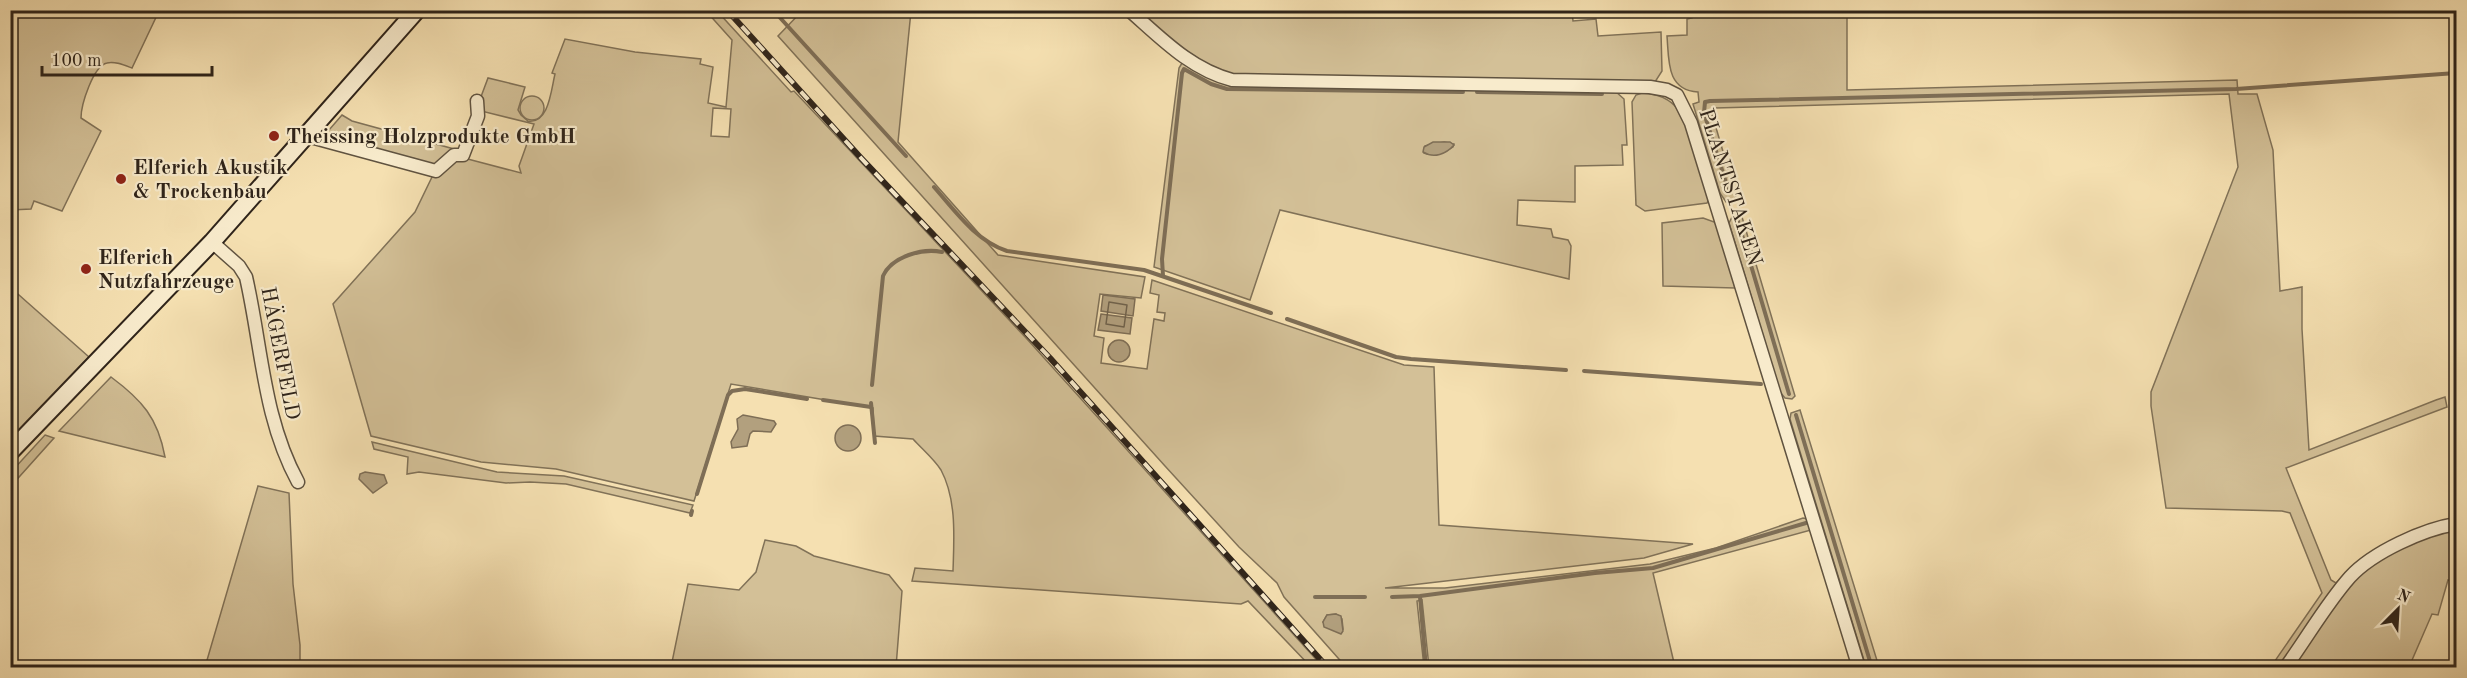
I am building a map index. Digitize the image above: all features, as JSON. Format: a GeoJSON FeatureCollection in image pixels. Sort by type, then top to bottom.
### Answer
{"type":"FeatureCollection","features":[{"type":"Feature","properties":{"kind":"main road"},"geometry":{"type":"LineString","coordinates":[[10,452],[212,242],[307,136],[408,13]]}},
{"type":"Feature","properties":{"kind":"street","name":"PLANTSTAKEN"},"geometry":{"type":"LineString","coordinates":[[1129,10],[1186,59],[1207,72],[1232,80],[1650,87],[1667,90],[1677,95],[1687,112],[1708,177],[1859,668]]}},
{"type":"Feature","properties":{"kind":"street"},"geometry":{"type":"LineString","coordinates":[[307,136],[436,171],[454,155],[463,155],[478,116],[477,101]]}},
{"type":"Feature","properties":{"kind":"street","name":"HÄGERFELD"},"geometry":{"type":"LineString","coordinates":[[212,242],[239,266],[246,277],[272,417],[286,458],[298,482]]}},
{"type":"Feature","properties":{"kind":"street"},"geometry":{"type":"LineString","coordinates":[[2285,668],[2342,587],[2357,570],[2387,550],[2418,536],[2457,524]]}},
{"type":"Feature","properties":{"kind":"shaded area"},"geometry":{"type":"Polygon","coordinates":[[[10,11],[159,11],[132,68],[107,63],[97,71],[93,78],[83,104],[81,118],[101,131],[62,211],[34,201],[31,209],[11,210],[10,11]]]}},
{"type":"Feature","properties":{"kind":"shaded area"},"geometry":{"type":"Polygon","coordinates":[[[706,11],[717,11],[791,92],[794,91],[1027,339],[1323,667],[1311,667],[1248,601],[1241,604],[912,581],[915,568],[953,571],[953,520],[950,494],[941,470],[913,439],[874,436],[873,408],[731,384],[694,501],[556,469],[481,462],[371,436],[333,304],[415,212],[433,175],[451,162],[464,158],[521,173],[519,166],[534,124],[481,111],[479,102],[488,78],[525,87],[518,110],[528,121],[541,117],[548,105],[555,74],[552,73],[565,39],[635,52],[701,59],[700,64],[713,67],[708,103],[726,107],[732,40],[706,11]],[[713,108],[711,136],[729,137],[731,109],[713,108]]]}},
{"type":"Feature","properties":{"kind":"shaded area"},"geometry":{"type":"Polygon","coordinates":[[[802,11],[911,11],[898,142],[998,255],[1145,277],[1141,298],[1100,294],[1094,336],[1104,338],[1101,363],[1147,369],[1154,319],[1164,321],[1165,313],[1157,312],[1159,295],[1150,293],[1152,280],[1404,365],[1434,367],[1439,525],[1693,544],[1644,558],[1385,588],[1445,588],[1650,564],[1716,548],[1803,518],[1808,519],[1811,530],[1653,573],[1675,667],[1429,667],[1422,600],[1417,601],[1424,667],[1346,667],[1284,597],[1277,583],[1239,547],[1165,466],[778,36],[802,11]],[[1336,614],[1327,615],[1323,622],[1343,629],[1342,619],[1336,614]]]}},
{"type":"Feature","properties":{"kind":"shaded area"},"geometry":{"type":"Polygon","coordinates":[[[1136,11],[1572,11],[1573,21],[1596,19],[1598,36],[1661,32],[1662,71],[1655,82],[1233,76],[1196,61],[1136,11]]]}},
{"type":"Feature","properties":{"kind":"shaded area"},"geometry":{"type":"Polygon","coordinates":[[[1692,11],[1847,11],[1847,90],[2237,80],[2238,94],[2257,94],[2273,150],[2280,291],[2302,287],[2302,329],[2309,450],[2445,397],[2447,407],[2286,468],[2331,580],[2336,583],[2361,561],[2408,534],[2440,522],[2456,518],[2456,520],[2368,558],[2281,667],[2270,668],[2322,593],[2290,513],[2166,508],[2151,392],[2238,167],[2229,94],[1715,108],[1712,114],[1736,196],[1734,200],[1726,202],[1720,193],[1693,104],[1699,102],[1698,92],[1680,86],[1669,64],[1667,36],[1687,35],[1687,19],[1692,18],[1692,11]]]}},
{"type":"Feature","properties":{"kind":"shaded area"},"geometry":{"type":"Polygon","coordinates":[[[1182,63],[1186,63],[1204,73],[1615,91],[1624,99],[1627,145],[1622,145],[1623,165],[1575,166],[1575,202],[1518,200],[1517,225],[1551,229],[1553,237],[1568,240],[1571,246],[1569,279],[1280,210],[1250,300],[1154,267],[1179,68],[1182,63]],[[1444,142],[1425,146],[1424,153],[1439,154],[1453,147],[1454,144],[1444,142]]]}},
{"type":"Feature","properties":{"kind":"shaded area"},"geometry":{"type":"Polygon","coordinates":[[[1642,93],[1665,98],[1673,104],[1684,119],[1709,199],[1707,203],[1645,211],[1636,205],[1632,102],[1636,95],[1642,93]]]}},
{"type":"Feature","properties":{"kind":"shaded area"},"geometry":{"type":"Polygon","coordinates":[[[532,96],[540,100],[544,108],[540,116],[532,120],[524,116],[520,108],[524,100],[532,96]]]}},
{"type":"Feature","properties":{"kind":"shaded area"},"geometry":{"type":"Polygon","coordinates":[[[342,115],[352,121],[454,149],[436,169],[322,138],[342,115]]]}},
{"type":"Feature","properties":{"kind":"shaded area"},"geometry":{"type":"Polygon","coordinates":[[[1737,214],[1742,217],[1795,396],[1792,399],[1785,398],[1780,392],[1729,223],[1737,214]]]}},
{"type":"Feature","properties":{"kind":"shaded area"},"geometry":{"type":"Polygon","coordinates":[[[1703,218],[1717,223],[1724,241],[1735,288],[1663,286],[1662,223],[1703,218]]]}},
{"type":"Feature","properties":{"kind":"shaded area"},"geometry":{"type":"Polygon","coordinates":[[[10,287],[89,357],[10,441],[10,287]]]}},
{"type":"Feature","properties":{"kind":"shaded area"},"geometry":{"type":"Polygon","coordinates":[[[111,377],[132,394],[147,411],[158,431],[165,457],[59,431],[111,377]]]}},
{"type":"Feature","properties":{"kind":"shaded area"},"geometry":{"type":"Polygon","coordinates":[[[1800,410],[1879,667],[1866,667],[1790,419],[1791,413],[1800,410]]]}},
{"type":"Feature","properties":{"kind":"shaded area"},"geometry":{"type":"Polygon","coordinates":[[[45,435],[54,438],[11,486],[11,472],[45,435]]]}},
{"type":"Feature","properties":{"kind":"shaded area"},"geometry":{"type":"Polygon","coordinates":[[[372,442],[497,472],[564,476],[693,505],[690,513],[566,484],[506,483],[419,472],[407,474],[408,457],[374,449],[372,442]]]}},
{"type":"Feature","properties":{"kind":"shaded area"},"geometry":{"type":"Polygon","coordinates":[[[258,486],[289,493],[300,667],[205,667],[258,486]]]}},
{"type":"Feature","properties":{"kind":"shaded area"},"geometry":{"type":"Polygon","coordinates":[[[2456,528],[2456,582],[2448,580],[2438,615],[2432,614],[2409,667],[2291,668],[2334,603],[2360,573],[2399,549],[2456,528]]]}},
{"type":"Feature","properties":{"kind":"shaded area"},"geometry":{"type":"Polygon","coordinates":[[[765,540],[796,546],[814,556],[889,575],[902,591],[896,667],[671,667],[688,584],[739,590],[756,572],[765,540]]]}},
{"type":"Feature","properties":{"kind":"water"},"geometry":{"type":"Polygon","coordinates":[[[1433,142],[1450,142],[1454,145],[1440,155],[1423,152],[1424,147],[1433,142]]]}},
{"type":"Feature","properties":{"kind":"water"},"geometry":{"type":"Polygon","coordinates":[[[1103,295],[1135,299],[1133,316],[1101,311],[1103,295]]]}},
{"type":"Feature","properties":{"kind":"water"},"geometry":{"type":"Polygon","coordinates":[[[1101,314],[1132,318],[1130,334],[1098,330],[1101,314]]]}},
{"type":"Feature","properties":{"kind":"water"},"geometry":{"type":"Polygon","coordinates":[[[1119,340],[1127,343],[1130,351],[1127,359],[1119,362],[1111,359],[1108,351],[1111,343],[1119,340]]]}},
{"type":"Feature","properties":{"kind":"water"},"geometry":{"type":"Polygon","coordinates":[[[743,415],[774,421],[776,424],[771,432],[753,431],[747,446],[732,448],[731,442],[738,429],[737,419],[743,415]]]}},
{"type":"Feature","properties":{"kind":"water"},"geometry":{"type":"Polygon","coordinates":[[[848,425],[857,429],[861,438],[857,447],[848,451],[839,447],[835,438],[839,429],[848,425]]]}},
{"type":"Feature","properties":{"kind":"water"},"geometry":{"type":"Polygon","coordinates":[[[365,472],[384,475],[387,483],[373,493],[359,479],[360,474],[365,472]]]}},
{"type":"Feature","properties":{"kind":"water"},"geometry":{"type":"Polygon","coordinates":[[[1327,615],[1341,616],[1343,631],[1341,634],[1324,627],[1323,622],[1327,615]]]}},
{"type":"Feature","properties":{"kind":"waterway"},"geometry":{"type":"LineString","coordinates":[[773,10],[906,156]]}},
{"type":"Feature","properties":{"kind":"waterway"},"geometry":{"type":"LineString","coordinates":[[1163,276],[1162,259],[1184,69],[1211,84],[1227,89],[1463,92]]}},
{"type":"Feature","properties":{"kind":"waterway"},"geometry":{"type":"LineString","coordinates":[[1729,192],[1704,113],[1705,102],[2236,89],[2456,73]]}},
{"type":"Feature","properties":{"kind":"waterway"},"geometry":{"type":"LineString","coordinates":[[1477,92],[1602,94]]}},
{"type":"Feature","properties":{"kind":"waterway"},"geometry":{"type":"LineString","coordinates":[[934,187],[976,233],[1007,251],[1144,270],[1271,313]]}},
{"type":"Feature","properties":{"kind":"waterway"},"geometry":{"type":"LineString","coordinates":[[1737,218],[1789,394]]}},
{"type":"Feature","properties":{"kind":"waterway"},"geometry":{"type":"LineString","coordinates":[[872,385],[883,276],[893,263],[909,255],[926,251],[942,252]]}},
{"type":"Feature","properties":{"kind":"waterway"},"geometry":{"type":"LineString","coordinates":[[1287,319],[1396,357],[1566,370]]}},
{"type":"Feature","properties":{"kind":"waterway"},"geometry":{"type":"LineString","coordinates":[[1584,371],[1761,384]]}},
{"type":"Feature","properties":{"kind":"waterway"},"geometry":{"type":"LineString","coordinates":[[697,494],[728,395],[732,391],[745,389],[807,399]]}},
{"type":"Feature","properties":{"kind":"waterway"},"geometry":{"type":"LineString","coordinates":[[823,400],[871,407]]}},
{"type":"Feature","properties":{"kind":"waterway"},"geometry":{"type":"LineString","coordinates":[[871,403],[875,443]]}},
{"type":"Feature","properties":{"kind":"waterway"},"geometry":{"type":"LineString","coordinates":[[1796,415],[1872,668]]}},
{"type":"Feature","properties":{"kind":"waterway"},"geometry":{"type":"LineString","coordinates":[[691,515],[692,511]]}},
{"type":"Feature","properties":{"kind":"waterway"},"geometry":{"type":"LineString","coordinates":[[1392,597],[1420,596],[1595,573],[1653,568],[1806,523]]}},
{"type":"Feature","properties":{"kind":"waterway"},"geometry":{"type":"LineString","coordinates":[[1315,597],[1365,597]]}},
{"type":"Feature","properties":{"kind":"waterway"},"geometry":{"type":"LineString","coordinates":[[1420,597],[1426,668]]}},
{"type":"Feature","properties":{"kind":"railway"},"geometry":{"type":"LineString","coordinates":[[727,10],[861,158],[1050,358],[1328,668]]}},
{"type":"Feature","properties":{"kind":"place","name":"Theissing Holzprodukte GmbH"},"geometry":{"type":"Point","coordinates":[274,136]}},
{"type":"Feature","properties":{"kind":"place","name":"Elferich Akustik & Trockenbau"},"geometry":{"type":"Point","coordinates":[121,179]}},
{"type":"Feature","properties":{"kind":"place","name":"Elferich Nutzfahrzeuge"},"geometry":{"type":"Point","coordinates":[86,269]}}]}
